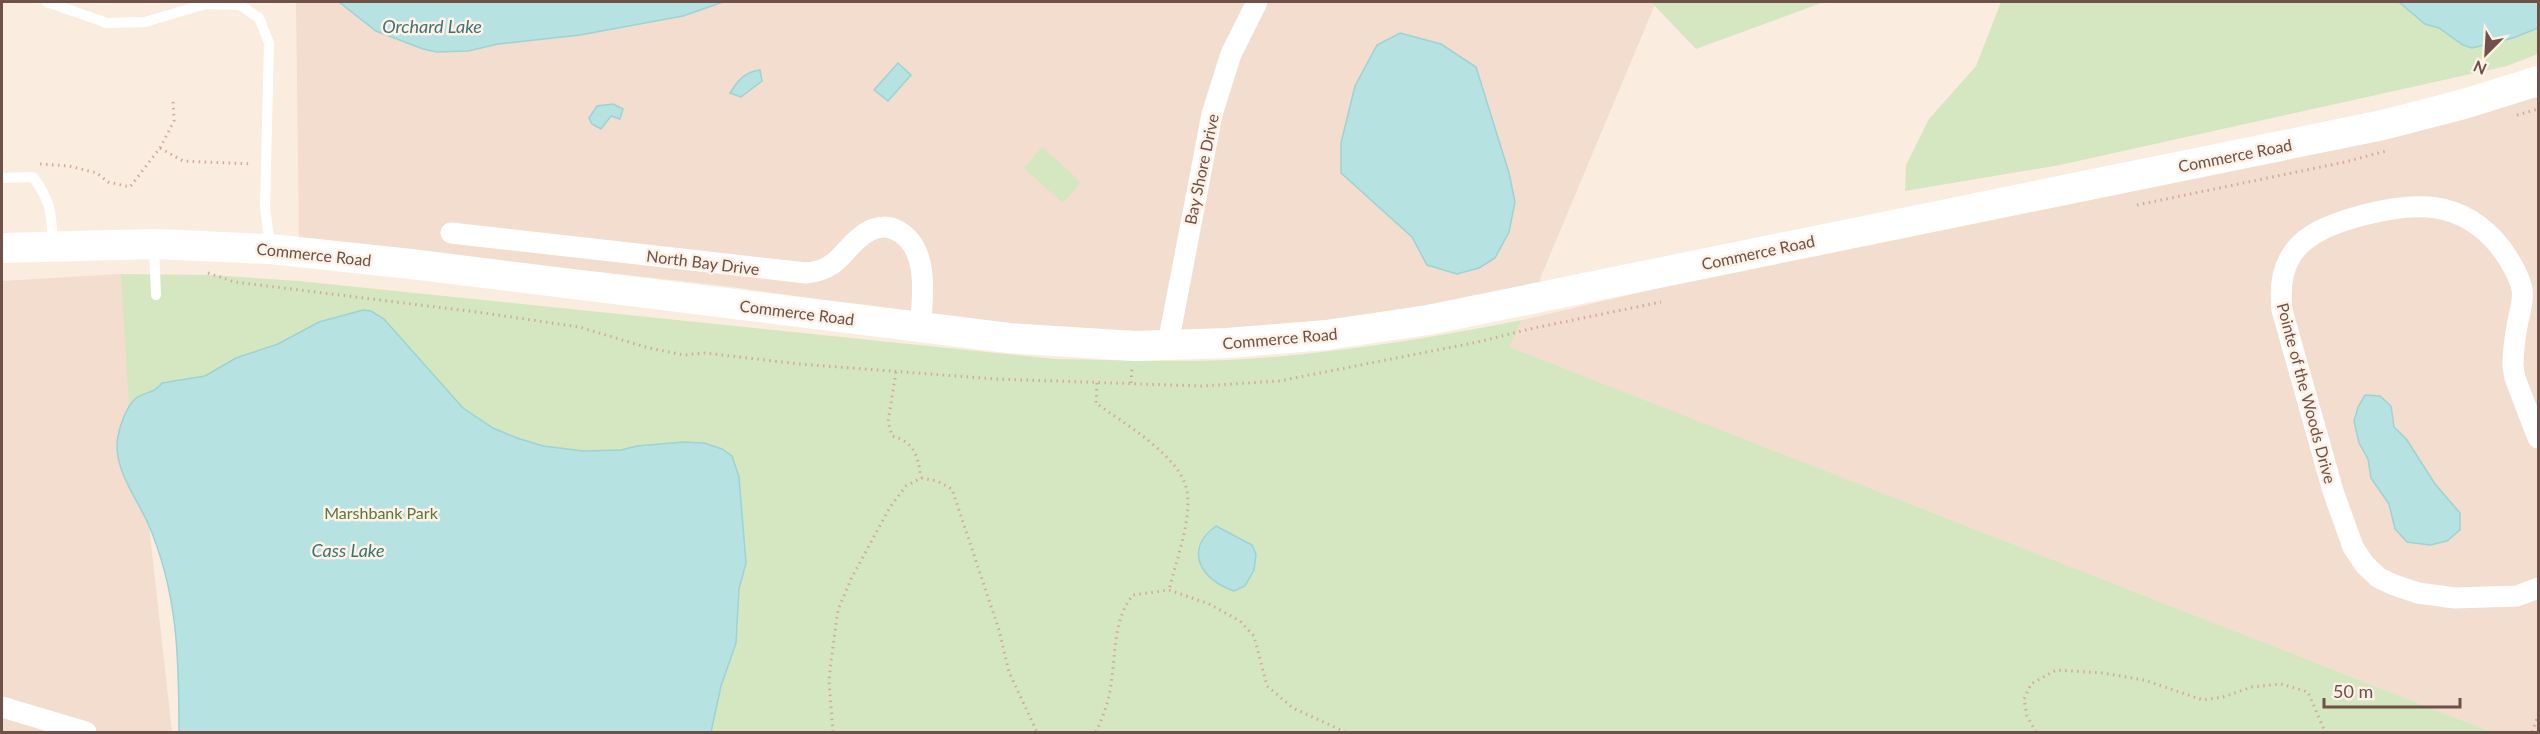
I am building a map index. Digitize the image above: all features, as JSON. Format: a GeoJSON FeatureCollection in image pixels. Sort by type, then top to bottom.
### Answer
{"type":"FeatureCollection","features":[{"type":"Feature","properties":{"kind":"main road","name":"Commerce Road"},"geometry":{"type":"LineString","coordinates":[[2,248],[154,244],[270,249],[421,265],[913,327],[1055,342],[1134,345],[1293,338],[1440,317],[2374,126],[2464,105],[2538,81]]}},
{"type":"Feature","properties":{"kind":"street","name":"Bay Shore Drive"},"geometry":{"type":"LineString","coordinates":[[1168,344],[1212,114],[1231,54],[1257,2]]}},
{"type":"Feature","properties":{"kind":"street","name":"Pointe of the Woods Drive"},"geometry":{"type":"LineString","coordinates":[[2538,438],[2515,378],[2513,366],[2522,289],[2506,254],[2490,234],[2467,217],[2446,208],[2415,206],[2372,212],[2337,222],[2313,234],[2291,256],[2282,282],[2282,310],[2333,491],[2353,547],[2365,565],[2379,578],[2394,585],[2418,593],[2455,598],[2517,596],[2538,588]]}},
{"type":"Feature","properties":{"kind":"street","name":"North Bay Drive"},"geometry":{"type":"LineString","coordinates":[[451,233],[806,273],[827,269],[866,233],[875,228],[885,227],[897,231],[908,239],[921,265],[910,295],[913,327]]}},
{"type":"Feature","properties":{"kind":"street"},"geometry":{"type":"LineString","coordinates":[[2,707],[86,732]]}},
{"type":"Feature","properties":{"kind":"lane"},"geometry":{"type":"LineString","coordinates":[[47,2],[107,23],[145,21],[206,4],[240,5],[260,18],[269,43],[265,207],[270,249]]}},
{"type":"Feature","properties":{"kind":"lane"},"geometry":{"type":"LineString","coordinates":[[2,178],[33,177],[46,194],[51,211],[53,245]]}},
{"type":"Feature","properties":{"kind":"lane"},"geometry":{"type":"LineString","coordinates":[[154,244],[156,296]]}},
{"type":"Feature","properties":{"kind":"path"},"geometry":{"type":"LineString","coordinates":[[33,165],[69,166],[97,173],[108,182],[130,187],[160,148],[174,121],[173,99]]}},
{"type":"Feature","properties":{"kind":"path"},"geometry":{"type":"LineString","coordinates":[[160,148],[183,160],[241,165],[266,164]]}},
{"type":"Feature","properties":{"kind":"path"},"geometry":{"type":"LineString","coordinates":[[208,273],[235,282],[579,327],[649,348],[684,355],[705,352],[895,372],[1214,386],[1279,381],[1478,342],[1661,302]]}},
{"type":"Feature","properties":{"kind":"path"},"geometry":{"type":"LineString","coordinates":[[895,372],[888,422],[892,436],[903,439],[915,449],[921,478]]}},
{"type":"Feature","properties":{"kind":"path"},"geometry":{"type":"LineString","coordinates":[[1097,382],[1096,403],[1162,454],[1174,465],[1183,479],[1187,491],[1187,515],[1169,590]]}},
{"type":"Feature","properties":{"kind":"path"},"geometry":{"type":"LineString","coordinates":[[833,732],[829,681],[838,610],[851,579],[890,507],[906,486],[921,478],[937,481],[952,489],[999,630],[1009,672],[1037,732]]}},
{"type":"Feature","properties":{"kind":"path"},"geometry":{"type":"LineString","coordinates":[[1096,732],[1111,685],[1119,619],[1125,604],[1133,595],[1169,590],[1209,604],[1240,621],[1254,636],[1268,686],[1293,708],[1345,732]]}},
{"type":"Feature","properties":{"kind":"path"},"geometry":{"type":"LineString","coordinates":[[2036,732],[2027,716],[2024,699],[2031,684],[2056,670],[2103,673],[2144,680],[2203,699],[2223,697],[2252,687],[2281,684],[2307,692],[2325,732]]}},
{"type":"Feature","properties":{"kind":"path"},"geometry":{"type":"LineString","coordinates":[[2532,732],[2538,718]]}},
{"type":"Feature","properties":{"kind":"shaded area"},"geometry":{"type":"Polygon","coordinates":[[[296,2],[1656,2],[1542,274],[1535,297],[1276,339],[981,322],[718,285],[299,239],[296,2]]]}},
{"type":"Feature","properties":{"kind":"shaded area"},"geometry":{"type":"Polygon","coordinates":[[[2538,89],[2538,732],[2492,732],[1508,347],[1522,320],[1964,217],[2538,89]]]}},
{"type":"Feature","properties":{"kind":"shaded area"},"geometry":{"type":"Polygon","coordinates":[[[121,274],[172,732],[2,732],[2,281],[121,274]]]}},
{"type":"Feature","properties":{"kind":"green space"},"geometry":{"type":"Polygon","coordinates":[[[1651,2],[1824,2],[1696,49],[1651,2]]]}},
{"type":"Feature","properties":{"kind":"green space"},"geometry":{"type":"Polygon","coordinates":[[[2001,2],[2399,2],[2425,24],[2439,28],[2463,45],[2502,41],[2538,28],[2538,54],[2507,66],[2060,165],[1905,191],[1906,165],[1929,119],[1976,66],[2001,2]]]}},
{"type":"Feature","properties":{"kind":"green space"},"geometry":{"type":"Polygon","coordinates":[[[1042,147],[1081,182],[1063,203],[1024,168],[1042,147]]]}},
{"type":"Feature","properties":{"kind":"green space","name":"Marshbank Park"},"geometry":{"type":"Polygon","coordinates":[[[121,274],[211,275],[299,281],[1055,359],[1185,361],[1265,358],[1376,345],[1522,320],[1509,347],[2492,732],[179,732],[177,632],[165,566],[124,475],[117,445],[119,432],[129,408],[121,274]]]}},
{"type":"Feature","properties":{"kind":"water","name":"Orchard Lake"},"geometry":{"type":"Polygon","coordinates":[[[339,2],[723,2],[683,16],[580,35],[498,44],[468,51],[437,52],[376,31],[339,2]]]}},
{"type":"Feature","properties":{"kind":"water"},"geometry":{"type":"Polygon","coordinates":[[[2399,2],[2538,2],[2538,28],[2513,38],[2472,48],[2463,45],[2439,28],[2425,24],[2399,2]]]}},
{"type":"Feature","properties":{"kind":"water"},"geometry":{"type":"Polygon","coordinates":[[[1400,33],[1441,44],[1476,67],[1509,173],[1515,202],[1509,232],[1495,258],[1479,268],[1457,274],[1427,265],[1412,237],[1341,173],[1341,143],[1355,86],[1377,45],[1400,33]]]}},
{"type":"Feature","properties":{"kind":"water"},"geometry":{"type":"Polygon","coordinates":[[[898,63],[911,75],[888,101],[874,90],[898,63]]]}},
{"type":"Feature","properties":{"kind":"water"},"geometry":{"type":"Polygon","coordinates":[[[760,70],[762,81],[741,97],[730,93],[742,77],[760,70]]]}},
{"type":"Feature","properties":{"kind":"water"},"geometry":{"type":"Polygon","coordinates":[[[613,104],[623,109],[620,119],[611,116],[601,129],[592,124],[589,118],[597,106],[613,104]]]}},
{"type":"Feature","properties":{"kind":"water","name":"Cass Lake"},"geometry":{"type":"Polygon","coordinates":[[[363,310],[371,311],[384,319],[463,408],[493,428],[517,438],[543,446],[584,451],[621,450],[637,446],[684,442],[704,443],[722,449],[732,456],[739,477],[746,563],[739,589],[736,643],[721,686],[711,732],[179,732],[177,651],[171,599],[157,547],[118,458],[118,436],[124,416],[135,399],[162,383],[205,376],[236,358],[278,344],[319,322],[363,310]]]}},
{"type":"Feature","properties":{"kind":"water"},"geometry":{"type":"Polygon","coordinates":[[[2365,395],[2380,396],[2391,406],[2394,427],[2407,440],[2435,484],[2460,513],[2460,530],[2447,541],[2430,545],[2407,542],[2395,529],[2389,504],[2371,478],[2368,459],[2359,443],[2354,421],[2365,395]]]}},
{"type":"Feature","properties":{"kind":"water"},"geometry":{"type":"Polygon","coordinates":[[[1216,526],[1252,545],[1256,554],[1254,570],[1245,586],[1234,591],[1213,580],[1200,563],[1198,554],[1200,545],[1206,535],[1216,526]]]}}]}
